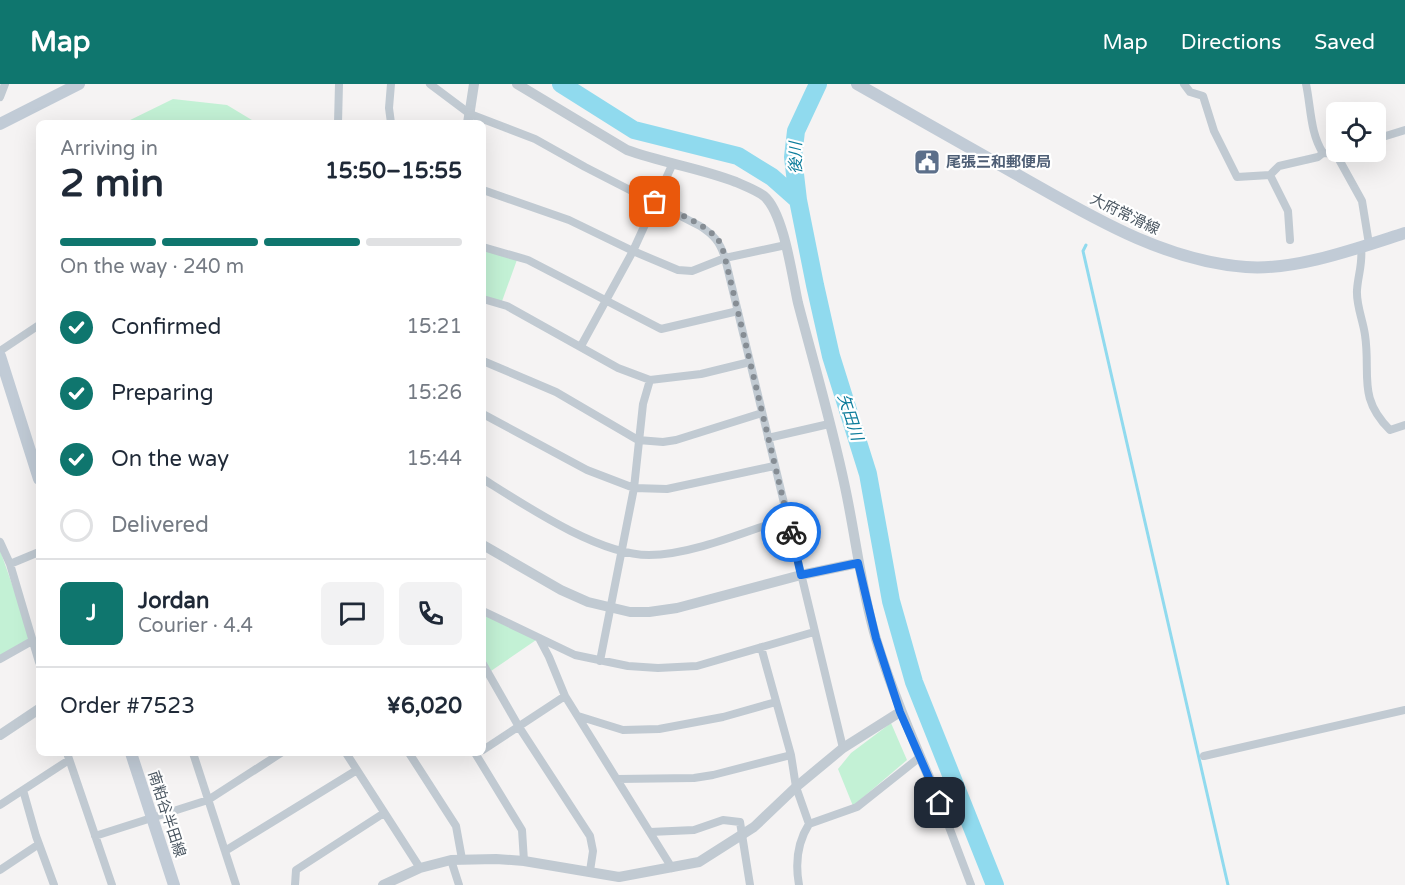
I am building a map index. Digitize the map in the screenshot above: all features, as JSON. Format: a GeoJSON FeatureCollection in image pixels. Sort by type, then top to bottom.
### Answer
{"type":"FeatureCollection","features":[{"type":"Feature","properties":{"kind":"main road"},"geometry":{"type":"LineString","coordinates":[[0,124],[79,84]]}},
{"type":"Feature","properties":{"kind":"main road","name":"大府常滑線"},"geometry":{"type":"LineString","coordinates":[[857,84],[1113,226],[1160,248],[1201,260],[1247,267],[1292,264],[1365,246],[1405,233]]}},
{"type":"Feature","properties":{"kind":"main road"},"geometry":{"type":"LineString","coordinates":[[0,356],[36,470]]}},
{"type":"Feature","properties":{"kind":"main road","name":"南粕谷半田線"},"geometry":{"type":"LineString","coordinates":[[132,756],[174,885]]}},
{"type":"Feature","properties":{"kind":"street"},"geometry":{"type":"LineString","coordinates":[[0,97],[5,84]]}},
{"type":"Feature","properties":{"kind":"street"},"geometry":{"type":"LineString","coordinates":[[338,120],[339,84]]}},
{"type":"Feature","properties":{"kind":"street"},"geometry":{"type":"LineString","coordinates":[[390,120],[388,108],[391,84]]}},
{"type":"Feature","properties":{"kind":"street"},"geometry":{"type":"LineString","coordinates":[[430,84],[469,118]]}},
{"type":"Feature","properties":{"kind":"street"},"geometry":{"type":"LineString","coordinates":[[469,118],[474,84]]}},
{"type":"Feature","properties":{"kind":"street"},"geometry":{"type":"LineString","coordinates":[[517,84],[627,150],[711,173],[748,187],[764,196],[773,206],[782,227],[794,287],[848,501],[858,563],[876,638],[900,712],[940,803],[970,885]]}},
{"type":"Feature","properties":{"kind":"street"},"geometry":{"type":"LineString","coordinates":[[1184,84],[1190,92],[1203,96],[1214,132],[1237,177],[1270,175],[1279,166],[1318,157],[1323,153],[1312,122],[1306,84]]}},
{"type":"Feature","properties":{"kind":"street"},"geometry":{"type":"LineString","coordinates":[[486,123],[534,139],[655,202],[714,235],[720,243],[843,748]]}},
{"type":"Feature","properties":{"kind":"street"},"geometry":{"type":"LineString","coordinates":[[1386,136],[1405,130]]}},
{"type":"Feature","properties":{"kind":"street"},"geometry":{"type":"LineString","coordinates":[[1343,162],[1362,201],[1365,246],[1357,292],[1365,338],[1366,387],[1381,421],[1390,430],[1405,425]]}},
{"type":"Feature","properties":{"kind":"street"},"geometry":{"type":"LineString","coordinates":[[580,346],[633,251],[673,163]]}},
{"type":"Feature","properties":{"kind":"street"},"geometry":{"type":"LineString","coordinates":[[1270,175],[1288,211],[1290,240]]}},
{"type":"Feature","properties":{"kind":"street"},"geometry":{"type":"LineString","coordinates":[[486,191],[569,220],[678,270],[692,271],[725,258],[786,245]]}},
{"type":"Feature","properties":{"kind":"street"},"geometry":{"type":"LineString","coordinates":[[486,248],[528,260],[661,329],[738,311]]}},
{"type":"Feature","properties":{"kind":"street"},"geometry":{"type":"LineString","coordinates":[[486,299],[507,306],[618,368],[650,380],[701,374],[750,362]]}},
{"type":"Feature","properties":{"kind":"street"},"geometry":{"type":"LineString","coordinates":[[0,351],[36,327]]}},
{"type":"Feature","properties":{"kind":"street"},"geometry":{"type":"LineString","coordinates":[[486,362],[556,392],[638,440],[663,442],[676,440],[762,413]]}},
{"type":"Feature","properties":{"kind":"street"},"geometry":{"type":"LineString","coordinates":[[600,661],[634,488],[643,404],[650,380]]}},
{"type":"Feature","properties":{"kind":"street"},"geometry":{"type":"LineString","coordinates":[[486,416],[587,470],[634,488],[667,489],[774,466]]}},
{"type":"Feature","properties":{"kind":"street"},"geometry":{"type":"LineString","coordinates":[[768,438],[829,424]]}},
{"type":"Feature","properties":{"kind":"street"},"geometry":{"type":"LineString","coordinates":[[486,481],[520,502],[595,542],[621,551],[649,555],[675,552],[715,542],[787,518]]}},
{"type":"Feature","properties":{"kind":"street"},"geometry":{"type":"LineString","coordinates":[[0,542],[10,564],[36,653]]}},
{"type":"Feature","properties":{"kind":"street"},"geometry":{"type":"LineString","coordinates":[[486,546],[561,590],[609,608],[630,612],[677,608],[801,575],[858,563]]}},
{"type":"Feature","properties":{"kind":"street"},"geometry":{"type":"LineString","coordinates":[[10,564],[36,553]]}},
{"type":"Feature","properties":{"kind":"street"},"geometry":{"type":"LineString","coordinates":[[486,612],[575,654],[628,666],[658,668],[698,666],[814,632]]}},
{"type":"Feature","properties":{"kind":"street"},"geometry":{"type":"LineString","coordinates":[[539,638],[565,696],[672,868]]}},
{"type":"Feature","properties":{"kind":"street"},"geometry":{"type":"LineString","coordinates":[[0,659],[32,641]]}},
{"type":"Feature","properties":{"kind":"street"},"geometry":{"type":"LineString","coordinates":[[760,647],[791,755],[796,787],[809,824]]}},
{"type":"Feature","properties":{"kind":"street"},"geometry":{"type":"LineString","coordinates":[[486,669],[519,727],[590,837],[593,851],[590,871]]}},
{"type":"Feature","properties":{"kind":"street"},"geometry":{"type":"LineString","coordinates":[[486,747],[565,696]]}},
{"type":"Feature","properties":{"kind":"street"},"geometry":{"type":"LineString","coordinates":[[578,716],[623,730],[659,729],[723,717],[776,702]]}},
{"type":"Feature","properties":{"kind":"street"},"geometry":{"type":"LineString","coordinates":[[1204,756],[1405,710]]}},
{"type":"Feature","properties":{"kind":"street"},"geometry":{"type":"LineString","coordinates":[[0,735],[36,711]]}},
{"type":"Feature","properties":{"kind":"street"},"geometry":{"type":"LineString","coordinates":[[383,885],[420,868],[457,860],[524,861],[590,871],[621,881],[699,862],[753,827],[843,748],[900,712]]}},
{"type":"Feature","properties":{"kind":"street"},"geometry":{"type":"LineString","coordinates":[[617,779],[694,778],[791,755]]}},
{"type":"Feature","properties":{"kind":"street"},"geometry":{"type":"LineString","coordinates":[[0,805],[68,756],[112,885]]}},
{"type":"Feature","properties":{"kind":"street"},"geometry":{"type":"LineString","coordinates":[[195,756],[236,885]]}},
{"type":"Feature","properties":{"kind":"street"},"geometry":{"type":"LineString","coordinates":[[95,836],[207,800],[276,756]]}},
{"type":"Feature","properties":{"kind":"street"},"geometry":{"type":"LineString","coordinates":[[348,756],[420,868]]}},
{"type":"Feature","properties":{"kind":"street"},"geometry":{"type":"LineString","coordinates":[[411,756],[456,826],[459,885]]}},
{"type":"Feature","properties":{"kind":"street"},"geometry":{"type":"LineString","coordinates":[[480,756],[522,830],[524,861]]}},
{"type":"Feature","properties":{"kind":"street"},"geometry":{"type":"LineString","coordinates":[[799,885],[797,862],[799,844],[809,824],[857,807],[920,757]]}},
{"type":"Feature","properties":{"kind":"street"},"geometry":{"type":"LineString","coordinates":[[225,851],[357,770]]}},
{"type":"Feature","properties":{"kind":"street"},"geometry":{"type":"LineString","coordinates":[[23,790],[54,885]]}},
{"type":"Feature","properties":{"kind":"street"},"geometry":{"type":"LineString","coordinates":[[295,885],[296,870],[384,813]]}},
{"type":"Feature","properties":{"kind":"street"},"geometry":{"type":"LineString","coordinates":[[650,832],[694,830],[723,820],[740,822],[750,885]]}},
{"type":"Feature","properties":{"kind":"street"},"geometry":{"type":"LineString","coordinates":[[0,870],[39,844]]}},
{"type":"Feature","properties":{"kind":"green space"},"geometry":{"type":"Polygon","coordinates":[[[173,99],[227,105],[252,120],[130,120],[173,99]]]}},
{"type":"Feature","properties":{"kind":"green space"},"geometry":{"type":"Polygon","coordinates":[[[486,248],[518,257],[501,304],[486,300],[486,248]]]}},
{"type":"Feature","properties":{"kind":"green space"},"geometry":{"type":"Polygon","coordinates":[[[0,550],[32,641],[0,659],[0,550]]]}},
{"type":"Feature","properties":{"kind":"green space"},"geometry":{"type":"Polygon","coordinates":[[[486,612],[539,638],[488,673],[486,669],[486,612]]]}},
{"type":"Feature","properties":{"kind":"green space"},"geometry":{"type":"Polygon","coordinates":[[[891,723],[907,760],[853,806],[838,769],[851,753],[891,723]]]}},
{"type":"Feature","properties":{"kind":"waterway","name":"矢田川"},"geometry":{"type":"LineString","coordinates":[[561,84],[634,130],[738,156],[772,177],[798,200]]}},
{"type":"Feature","properties":{"kind":"waterway","name":"矢田川"},"geometry":{"type":"LineString","coordinates":[[818,84],[796,131],[793,157],[798,200],[815,285],[831,356],[868,474],[891,601],[914,682],[995,885]]}},
{"type":"Feature","properties":{"kind":"waterway"},"geometry":{"type":"LineString","coordinates":[[1086,245],[1083,251],[1228,885]]}},
{"type":"Feature","properties":{"kind":"way so far"},"geometry":{"type":"LineString","coordinates":[[655,202],[700,226],[714,235],[720,243],[791,532]]}},
{"type":"Feature","properties":{"kind":"place","name":"尾張三和郵便局"},"geometry":{"type":"Point","coordinates":[927,162]}},
{"type":"Feature","properties":{"kind":"route"},"geometry":{"type":"LineString","coordinates":[[791,532],[801,575],[858,563],[876,638],[900,712],[940,803]]}},
{"type":"Feature","properties":{"kind":"water label","name":"後川"},"geometry":{"type":"Point","coordinates":[796,158]}}]}
